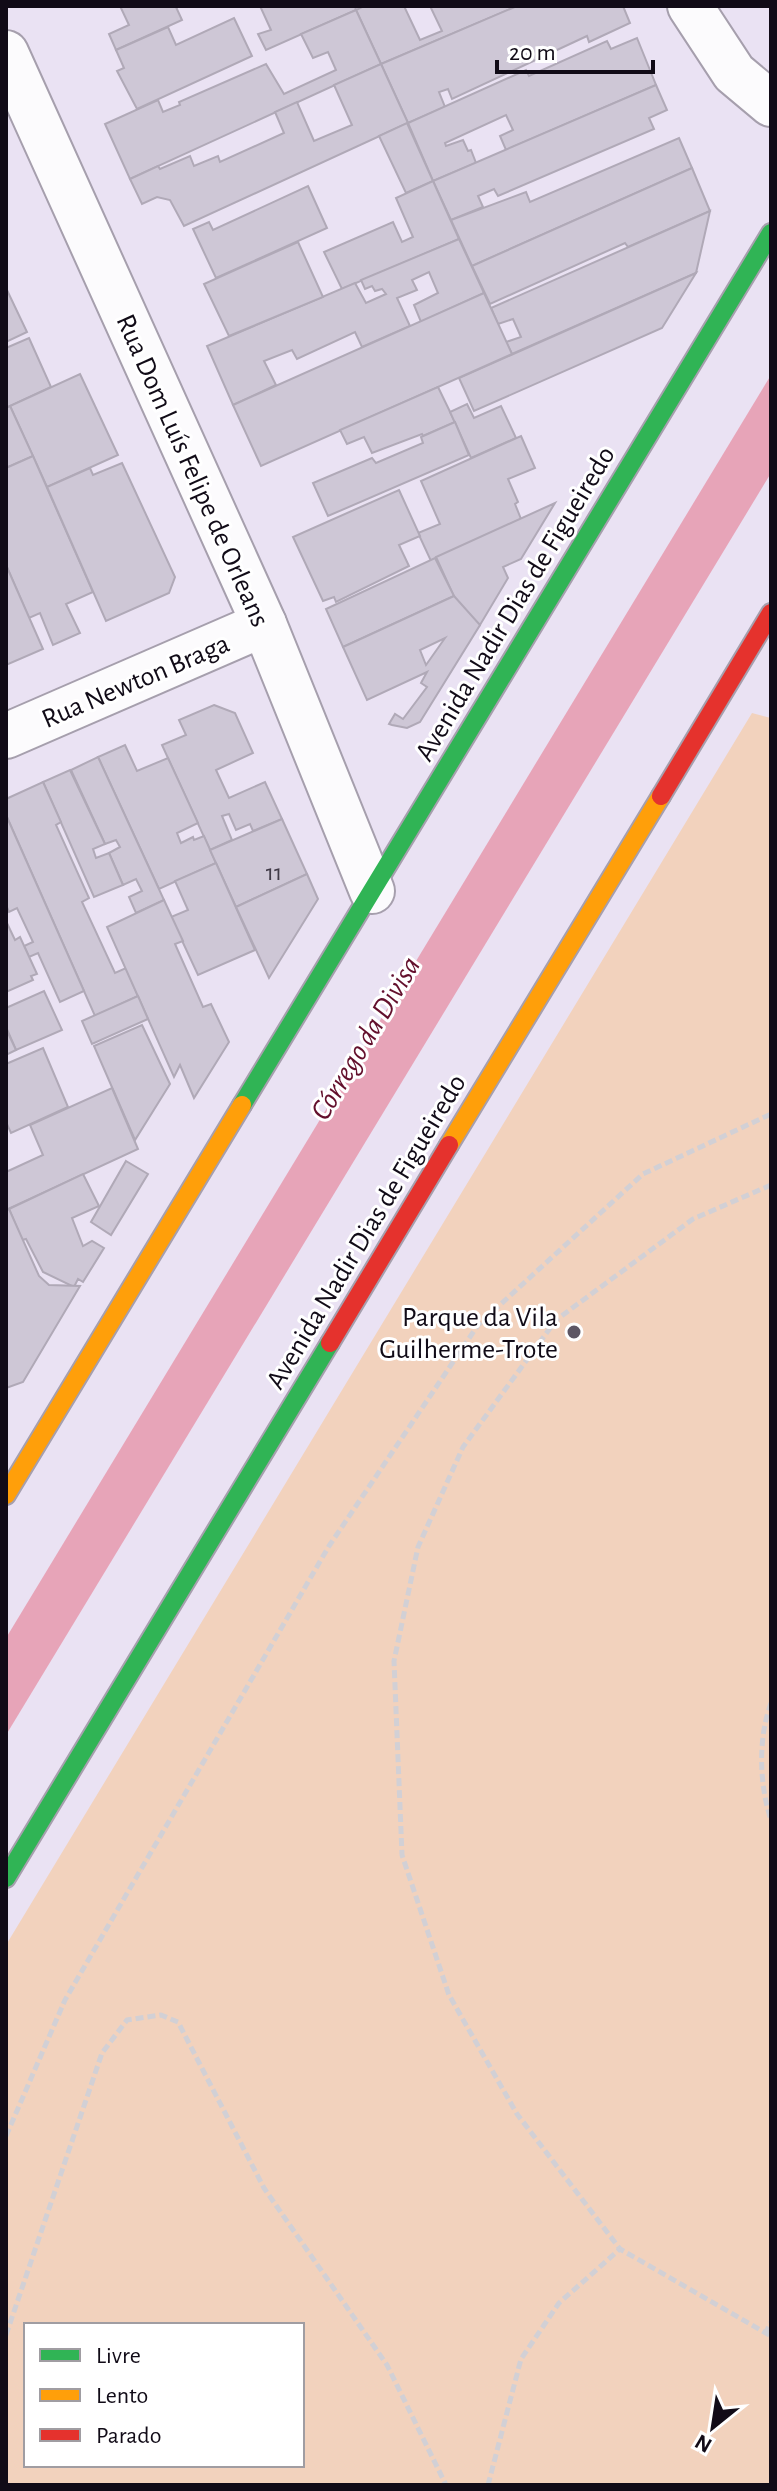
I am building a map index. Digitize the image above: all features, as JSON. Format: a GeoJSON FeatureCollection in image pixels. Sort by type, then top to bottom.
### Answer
{"type":"FeatureCollection","features":[{"type":"Feature","properties":{"kind":"main road","name":"Avenida Nadir Dias de Figueiredo"},"geometry":{"type":"LineString","coordinates":[[6,1495],[771,233]]}},
{"type":"Feature","properties":{"kind":"main road","name":"Avenida Nadir Dias de Figueiredo"},"geometry":{"type":"LineString","coordinates":[[6,1878],[771,613]]}},
{"type":"Feature","properties":{"kind":"street"},"geometry":{"type":"LineString","coordinates":[[690,6],[734,73],[771,104]]}},
{"type":"Feature","properties":{"kind":"street","name":"Rua Dom Luís Felipe de Orleans"},"geometry":{"type":"LineString","coordinates":[[6,53],[264,624],[372,891]]}},
{"type":"Feature","properties":{"kind":"street","name":"Rua Newton Braga"},"geometry":{"type":"LineString","coordinates":[[6,736],[264,624]]}},
{"type":"Feature","properties":{"kind":"path"},"geometry":{"type":"LineString","coordinates":[[6,2136],[65,2000],[329,1546],[478,1325],[643,1174],[771,1114]]}},
{"type":"Feature","properties":{"kind":"path"},"geometry":{"type":"LineString","coordinates":[[771,1185],[693,1219],[556,1320],[463,1447],[418,1547],[394,1661],[402,1855],[449,1995],[517,2114],[620,2249],[768,2335],[771,2322]]}},
{"type":"Feature","properties":{"kind":"path"},"geometry":{"type":"LineString","coordinates":[[771,1703],[763,1748],[763,1786],[771,1820]]}},
{"type":"Feature","properties":{"kind":"path"},"geometry":{"type":"LineString","coordinates":[[6,2335],[102,2053],[127,2020],[161,2015],[178,2022],[264,2188],[387,2365],[446,2485]]}},
{"type":"Feature","properties":{"kind":"path"},"geometry":{"type":"LineString","coordinates":[[488,2485],[521,2359],[559,2303],[620,2249]]}},
{"type":"Feature","properties":{"kind":"shaded area"},"geometry":{"type":"Polygon","coordinates":[[[771,375],[771,473],[6,1735],[6,1638],[771,375]]]}},
{"type":"Feature","properties":{"kind":"shaded area","name":"Parque da Vila Guilherme-Trote"},"geometry":{"type":"Polygon","coordinates":[[[752,713],[771,718],[771,2485],[6,2485],[6,1945],[752,713]]]}},
{"type":"Feature","properties":{"kind":"building"},"geometry":{"type":"Polygon","coordinates":[[[120,6],[179,6],[176,7],[182,20],[116,50],[109,34],[129,25],[120,6]]]}},
{"type":"Feature","properties":{"kind":"building"},"geometry":{"type":"Polygon","coordinates":[[[260,6],[355,6],[356,10],[266,50],[258,34],[271,30],[260,6]]]}},
{"type":"Feature","properties":{"kind":"building"},"geometry":{"type":"Polygon","coordinates":[[[364,6],[404,6],[420,40],[442,31],[430,6],[517,6],[381,64],[356,10],[364,6]]]}},
{"type":"Feature","properties":{"kind":"building"},"geometry":{"type":"Polygon","coordinates":[[[517,6],[623,6],[630,23],[589,42],[587,36],[452,99],[448,89],[439,92],[445,107],[408,123],[381,64],[517,6]]]}},
{"type":"Feature","properties":{"kind":"building"},"geometry":{"type":"Polygon","coordinates":[[[356,10],[381,64],[130,179],[105,124],[158,100],[163,112],[266,64],[284,94],[336,70],[328,52],[313,58],[301,34],[356,10]]]}},
{"type":"Feature","properties":{"kind":"building"},"geometry":{"type":"Polygon","coordinates":[[[234,18],[252,56],[137,109],[117,71],[124,68],[116,50],[168,27],[176,45],[234,18]]]}},
{"type":"Feature","properties":{"kind":"building"},"geometry":{"type":"Polygon","coordinates":[[[637,38],[656,85],[506,150],[500,136],[513,130],[506,115],[445,143],[446,146],[463,140],[476,163],[433,181],[408,123],[526,70],[529,76],[607,41],[611,49],[637,38]]]}},
{"type":"Feature","properties":{"kind":"building"},"geometry":{"type":"Polygon","coordinates":[[[381,64],[408,123],[184,226],[170,200],[157,197],[142,204],[130,179],[190,156],[194,166],[218,156],[220,162],[284,133],[275,112],[297,102],[314,141],[352,125],[334,85],[381,64]]]}},
{"type":"Feature","properties":{"kind":"building"},"geometry":{"type":"Polygon","coordinates":[[[656,85],[667,110],[649,118],[654,129],[498,196],[494,189],[478,196],[483,207],[451,220],[433,181],[656,85]]]}},
{"type":"Feature","properties":{"kind":"building"},"geometry":{"type":"Polygon","coordinates":[[[407,123],[433,181],[406,193],[379,136],[407,123]]]}},
{"type":"Feature","properties":{"kind":"building"},"geometry":{"type":"Polygon","coordinates":[[[679,138],[692,168],[472,266],[451,220],[526,192],[530,202],[679,138]]]}},
{"type":"Feature","properties":{"kind":"building"},"geometry":{"type":"Polygon","coordinates":[[[692,168],[710,211],[628,247],[625,243],[490,304],[472,266],[692,168]]]}},
{"type":"Feature","properties":{"kind":"building"},"geometry":{"type":"Polygon","coordinates":[[[433,181],[459,239],[342,289],[324,252],[393,222],[402,242],[413,237],[396,198],[433,181]]]}},
{"type":"Feature","properties":{"kind":"building"},"geometry":{"type":"Polygon","coordinates":[[[308,186],[327,228],[216,278],[193,229],[209,222],[213,230],[308,186]]]}},
{"type":"Feature","properties":{"kind":"building"},"geometry":{"type":"Polygon","coordinates":[[[710,211],[696,273],[512,354],[506,342],[521,337],[513,319],[498,324],[491,308],[710,211]]]}},
{"type":"Feature","properties":{"kind":"building"},"geometry":{"type":"Polygon","coordinates":[[[459,239],[484,293],[421,322],[414,305],[438,293],[429,272],[412,280],[417,290],[397,298],[410,326],[362,347],[355,332],[297,359],[292,350],[264,361],[276,385],[233,405],[207,346],[355,283],[366,303],[386,294],[382,289],[375,291],[372,286],[365,289],[361,280],[459,239]]]}},
{"type":"Feature","properties":{"kind":"building"},"geometry":{"type":"Polygon","coordinates":[[[298,242],[323,297],[229,336],[204,284],[298,242]]]}},
{"type":"Feature","properties":{"kind":"building"},"geometry":{"type":"Polygon","coordinates":[[[696,273],[662,328],[474,411],[459,378],[696,273]]]}},
{"type":"Feature","properties":{"kind":"building"},"geometry":{"type":"Polygon","coordinates":[[[6,288],[27,332],[6,342],[6,288]]]}},
{"type":"Feature","properties":{"kind":"building"},"geometry":{"type":"Polygon","coordinates":[[[484,293],[512,354],[261,466],[233,405],[484,293]]]}},
{"type":"Feature","properties":{"kind":"building"},"geometry":{"type":"Polygon","coordinates":[[[29,338],[51,387],[6,408],[6,348],[29,338]]]}},
{"type":"Feature","properties":{"kind":"building"},"geometry":{"type":"Polygon","coordinates":[[[80,374],[118,455],[47,487],[10,406],[80,374]]]}},
{"type":"Feature","properties":{"kind":"building"},"geometry":{"type":"Polygon","coordinates":[[[438,387],[455,422],[372,453],[364,437],[347,444],[340,430],[438,387]]]}},
{"type":"Feature","properties":{"kind":"building"},"geometry":{"type":"Polygon","coordinates":[[[467,404],[474,418],[501,406],[516,438],[471,458],[450,412],[467,404]]]}},
{"type":"Feature","properties":{"kind":"building"},"geometry":{"type":"Polygon","coordinates":[[[10,406],[33,456],[6,468],[6,408],[10,406]]]}},
{"type":"Feature","properties":{"kind":"building"},"geometry":{"type":"Polygon","coordinates":[[[455,422],[469,455],[328,516],[313,483],[372,458],[376,463],[423,443],[421,437],[455,422]]]}},
{"type":"Feature","properties":{"kind":"building"},"geometry":{"type":"Polygon","coordinates":[[[521,436],[535,468],[508,479],[518,502],[515,504],[521,519],[431,561],[418,533],[440,524],[421,481],[521,436]]]}},
{"type":"Feature","properties":{"kind":"building"},"geometry":{"type":"Polygon","coordinates":[[[33,456],[93,592],[66,604],[80,633],[53,645],[40,613],[29,618],[6,565],[6,468],[33,456]]]}},
{"type":"Feature","properties":{"kind":"building"},"geometry":{"type":"Polygon","coordinates":[[[122,463],[175,577],[169,593],[106,621],[47,487],[90,468],[93,475],[122,463]]]}},
{"type":"Feature","properties":{"kind":"building"},"geometry":{"type":"Polygon","coordinates":[[[399,490],[420,536],[399,545],[409,566],[336,602],[334,597],[323,601],[293,537],[399,490]]]}},
{"type":"Feature","properties":{"kind":"building"},"geometry":{"type":"Polygon","coordinates":[[[555,503],[521,559],[503,567],[508,578],[480,625],[456,601],[436,557],[555,503]]]}},
{"type":"Feature","properties":{"kind":"building"},"geometry":{"type":"Polygon","coordinates":[[[435,558],[454,596],[343,647],[326,609],[435,558]]]}},
{"type":"Feature","properties":{"kind":"building"},"geometry":{"type":"Polygon","coordinates":[[[6,565],[43,649],[6,665],[6,565]]]}},
{"type":"Feature","properties":{"kind":"building"},"geometry":{"type":"Polygon","coordinates":[[[454,596],[480,625],[420,722],[407,728],[389,724],[395,714],[403,719],[427,687],[421,683],[427,672],[367,700],[343,647],[454,596]],[[445,638],[420,650],[426,665],[445,638]]]}},
{"type":"Feature","properties":{"kind":"building"},"geometry":{"type":"Polygon","coordinates":[[[214,705],[235,713],[253,753],[216,770],[229,798],[265,782],[282,819],[253,831],[250,824],[236,830],[229,814],[222,816],[232,840],[210,850],[162,745],[186,735],[179,720],[214,705]]]}},
{"type":"Feature","properties":{"kind":"building"},"geometry":{"type":"Polygon","coordinates":[[[125,745],[137,771],[168,758],[198,823],[177,833],[181,843],[204,836],[216,863],[159,889],[98,757],[125,745]]]}},
{"type":"Feature","properties":{"kind":"building"},"geometry":{"type":"Polygon","coordinates":[[[98,757],[164,900],[136,913],[129,897],[142,891],[136,879],[123,885],[109,853],[120,847],[116,840],[105,844],[71,770],[98,757]]]}},
{"type":"Feature","properties":{"kind":"building"},"geometry":{"type":"Polygon","coordinates":[[[70,770],[105,844],[93,849],[96,858],[109,853],[123,885],[94,897],[43,782],[70,770]]]}},
{"type":"Feature","properties":{"kind":"building"},"geometry":{"type":"Polygon","coordinates":[[[43,782],[61,822],[56,825],[89,898],[82,902],[115,973],[126,968],[138,996],[95,1016],[6,815],[6,799],[43,782]]]}},
{"type":"Feature","properties":{"kind":"building"},"geometry":{"type":"Polygon","coordinates":[[[6,815],[84,991],[60,1002],[38,953],[29,957],[24,946],[33,942],[17,908],[9,912],[6,905],[6,815]]]}},
{"type":"Feature","properties":{"kind":"building"},"geometry":{"type":"Polygon","coordinates":[[[282,819],[307,874],[236,907],[210,850],[282,819]]]}},
{"type":"Feature","properties":{"kind":"building"},"geometry":{"type":"Polygon","coordinates":[[[216,863],[255,950],[198,975],[171,917],[188,910],[175,881],[216,863]]]}},
{"type":"Feature","properties":{"kind":"building"},"geometry":{"type":"Polygon","coordinates":[[[307,874],[318,899],[269,978],[236,907],[307,874]]]}},
{"type":"Feature","properties":{"kind":"building"},"geometry":{"type":"Polygon","coordinates":[[[164,900],[183,941],[175,944],[203,1007],[211,1004],[229,1042],[194,1098],[180,1065],[174,1077],[107,927],[164,900]]]}},
{"type":"Feature","properties":{"kind":"building"},"geometry":{"type":"Polygon","coordinates":[[[6,921],[15,940],[20,937],[37,974],[31,976],[33,980],[6,992],[6,921]]]}},
{"type":"Feature","properties":{"kind":"building"},"geometry":{"type":"Polygon","coordinates":[[[44,991],[62,1030],[16,1050],[6,1027],[6,1008],[44,991]]]}},
{"type":"Feature","properties":{"kind":"building"},"geometry":{"type":"Polygon","coordinates":[[[138,996],[148,1019],[92,1044],[82,1021],[138,996]]]}},
{"type":"Feature","properties":{"kind":"building"},"geometry":{"type":"Polygon","coordinates":[[[142,1025],[170,1084],[135,1140],[94,1046],[142,1025]]]}},
{"type":"Feature","properties":{"kind":"building"},"geometry":{"type":"Polygon","coordinates":[[[6,1034],[16,1050],[6,1055],[6,1034]]]}},
{"type":"Feature","properties":{"kind":"building"},"geometry":{"type":"Polygon","coordinates":[[[43,1048],[68,1107],[11,1133],[6,1122],[6,1064],[43,1048]]]}},
{"type":"Feature","properties":{"kind":"building"},"geometry":{"type":"Polygon","coordinates":[[[112,1088],[138,1149],[6,1210],[6,1172],[43,1155],[30,1125],[112,1088]]]}},
{"type":"Feature","properties":{"kind":"building"},"geometry":{"type":"Polygon","coordinates":[[[126,1161],[148,1174],[111,1235],[91,1222],[126,1161]]]}},
{"type":"Feature","properties":{"kind":"building"},"geometry":{"type":"Polygon","coordinates":[[[83,1174],[99,1206],[72,1218],[83,1246],[92,1241],[104,1248],[83,1282],[78,1279],[74,1287],[43,1272],[26,1239],[22,1240],[9,1209],[83,1174]]]}},
{"type":"Feature","properties":{"kind":"building"},"geometry":{"type":"Polygon","coordinates":[[[9,1209],[39,1276],[49,1285],[80,1286],[23,1382],[6,1388],[6,1210],[9,1209]]]}},
{"type":"Feature","properties":{"kind":"traffic: fast"},"geometry":{"type":"LineString","coordinates":[[242,1105],[771,233]]}},
{"type":"Feature","properties":{"kind":"traffic: fast"},"geometry":{"type":"LineString","coordinates":[[6,1878],[330,1343]]}},
{"type":"Feature","properties":{"kind":"traffic: slow"},"geometry":{"type":"LineString","coordinates":[[449,1145],[661,796]]}},
{"type":"Feature","properties":{"kind":"traffic: slow"},"geometry":{"type":"LineString","coordinates":[[6,1495],[242,1105]]}},
{"type":"Feature","properties":{"kind":"traffic: jam"},"geometry":{"type":"LineString","coordinates":[[661,796],[771,613]]}},
{"type":"Feature","properties":{"kind":"traffic: jam"},"geometry":{"type":"LineString","coordinates":[[330,1343],[449,1145]]}},
{"type":"Feature","properties":{"kind":"place","name":"Parque da Vila Guilherme-Trote"},"geometry":{"type":"Point","coordinates":[574,1332]}},
{"type":"Feature","properties":{"kind":"water label","name":"Córrego da Divisa"},"geometry":{"type":"Point","coordinates":[365,1038]}}]}
